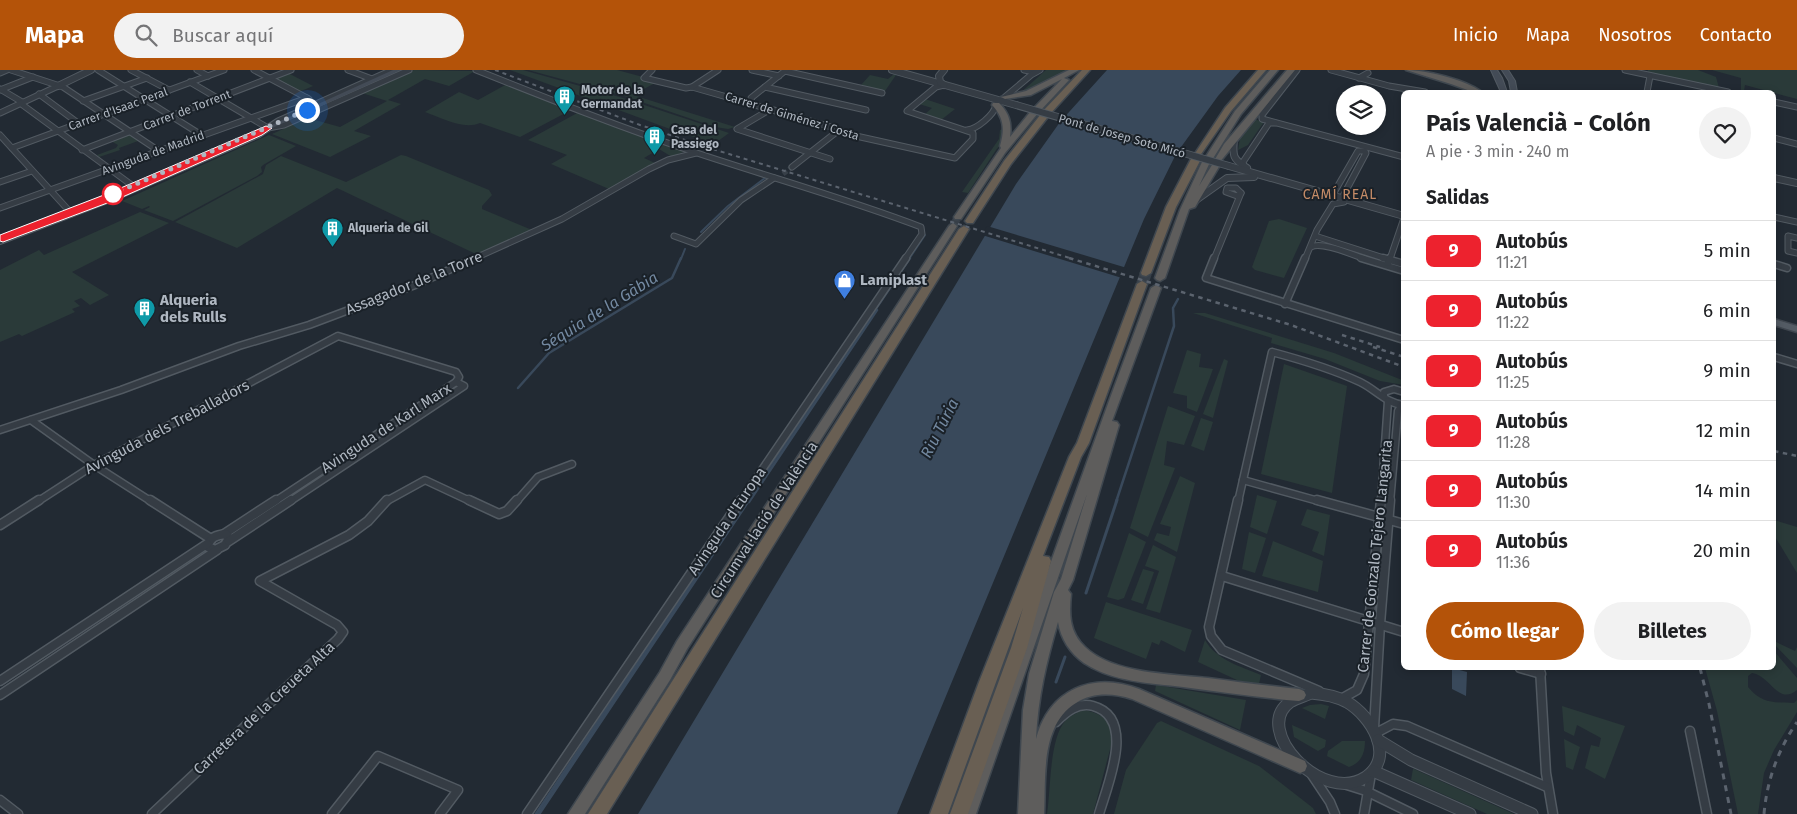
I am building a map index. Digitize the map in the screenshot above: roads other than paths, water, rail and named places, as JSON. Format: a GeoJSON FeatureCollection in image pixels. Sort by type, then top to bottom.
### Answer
{"type":"FeatureCollection","features":[{"type":"Feature","properties":{"kind":"highway"},"geometry":{"type":"LineString","coordinates":[[1006,98],[1028,93],[1075,70]]}},
{"type":"Feature","properties":{"kind":"highway","name":"Circumval·lació de València"},"geometry":{"type":"LineString","coordinates":[[597,814],[961,223],[1002,152],[1040,112],[1075,70]]}},
{"type":"Feature","properties":{"kind":"highway","name":"Circumval·lació de València"},"geometry":{"type":"LineString","coordinates":[[576,814],[693,629],[961,223],[1007,163],[1040,112],[1086,70]]}},
{"type":"Feature","properties":{"kind":"highway"},"geometry":{"type":"LineString","coordinates":[[939,814],[991,673],[1075,457],[1083,443],[1172,207],[1197,157],[1228,110],[1262,70]]}},
{"type":"Feature","properties":{"kind":"highway"},"geometry":{"type":"LineString","coordinates":[[1160,278],[1184,210],[1207,160],[1238,113],[1274,70]]}},
{"type":"Feature","properties":{"kind":"highway"},"geometry":{"type":"LineString","coordinates":[[1183,216],[1196,200],[1234,137],[1291,70]]}},
{"type":"Feature","properties":{"kind":"highway"},"geometry":{"type":"LineString","coordinates":[[1410,70],[1447,80],[1473,90]]}},
{"type":"Feature","properties":{"kind":"highway"},"geometry":{"type":"LineString","coordinates":[[996,105],[1003,111],[1007,120],[1008,132],[1002,152]]}},
{"type":"Feature","properties":{"kind":"highway"},"geometry":{"type":"LineString","coordinates":[[968,814],[1114,401],[1156,288]]}},
{"type":"Feature","properties":{"kind":"highway"},"geometry":{"type":"LineString","coordinates":[[1118,392],[1119,402],[1067,580],[1062,611],[1066,631],[1079,650],[1100,665],[1110,669],[1147,676],[1299,695]]}},
{"type":"Feature","properties":{"kind":"highway"},"geometry":{"type":"LineString","coordinates":[[959,814],[1019,648],[1040,571],[1082,458],[1083,443]]}},
{"type":"Feature","properties":{"kind":"highway"},"geometry":{"type":"LineString","coordinates":[[1026,814],[1030,710],[1036,674],[1060,592],[1067,580]]}},
{"type":"Feature","properties":{"kind":"highway"},"geometry":{"type":"LineString","coordinates":[[1036,814],[1039,762],[1046,730],[1058,708],[1075,695],[1096,688],[1122,689],[1134,693],[1306,770]]}},
{"type":"Feature","properties":{"kind":"main road"},"geometry":{"type":"LineString","coordinates":[[268,128],[398,70]]}},
{"type":"Feature","properties":{"kind":"main road"},"geometry":{"type":"LineString","coordinates":[[1494,70],[1503,90]]}},
{"type":"Feature","properties":{"kind":"main road"},"geometry":{"type":"LineString","coordinates":[[1505,70],[1512,81],[1514,90]]}},
{"type":"Feature","properties":{"kind":"main road"},"geometry":{"type":"LineString","coordinates":[[1776,323],[1797,329]]}},
{"type":"Feature","properties":{"kind":"street"},"geometry":{"type":"LineString","coordinates":[[0,73],[9,70],[58,86],[160,151]]}},
{"type":"Feature","properties":{"kind":"street"},"geometry":{"type":"LineString","coordinates":[[21,74],[31,70]]}},
{"type":"Feature","properties":{"kind":"street"},"geometry":{"type":"LineString","coordinates":[[0,113],[91,70]]}},
{"type":"Feature","properties":{"kind":"street"},"geometry":{"type":"LineString","coordinates":[[98,70],[203,136]]}},
{"type":"Feature","properties":{"kind":"street"},"geometry":{"type":"LineString","coordinates":[[131,70],[169,90]]}},
{"type":"Feature","properties":{"kind":"street"},"geometry":{"type":"LineString","coordinates":[[197,70],[208,76]]}},
{"type":"Feature","properties":{"kind":"street","name":"Carrer d'Isaac Peral"},"geometry":{"type":"LineString","coordinates":[[12,148],[224,70]]}},
{"type":"Feature","properties":{"kind":"street"},"geometry":{"type":"LineString","coordinates":[[254,70],[316,103]]}},
{"type":"Feature","properties":{"kind":"street","name":"Carrer de Torrent"},"geometry":{"type":"LineString","coordinates":[[82,150],[291,70]]}},
{"type":"Feature","properties":{"kind":"street"},"geometry":{"type":"LineString","coordinates":[[348,70],[372,79]]}},
{"type":"Feature","properties":{"kind":"street"},"geometry":{"type":"LineString","coordinates":[[0,241],[259,134],[278,121],[392,70]]}},
{"type":"Feature","properties":{"kind":"street"},"geometry":{"type":"LineString","coordinates":[[190,82],[268,128],[284,125],[408,70]]}},
{"type":"Feature","properties":{"kind":"street"},"geometry":{"type":"LineString","coordinates":[[476,70],[579,111],[696,153],[776,178]]}},
{"type":"Feature","properties":{"kind":"street","name":"Carrer de Giménez i Costa"},"geometry":{"type":"LineString","coordinates":[[652,70],[644,78],[686,88],[692,87],[775,110],[848,134],[952,158],[960,156],[974,137],[973,133],[964,130]]}},
{"type":"Feature","properties":{"kind":"street"},"geometry":{"type":"LineString","coordinates":[[692,87],[718,70]]}},
{"type":"Feature","properties":{"kind":"street"},"geometry":{"type":"LineString","coordinates":[[752,70],[779,76]]}},
{"type":"Feature","properties":{"kind":"street"},"geometry":{"type":"LineString","coordinates":[[760,115],[763,109],[753,104],[751,98],[786,70],[882,92]]}},
{"type":"Feature","properties":{"kind":"street"},"geometry":{"type":"LineString","coordinates":[[892,70],[919,78],[937,79],[951,87],[996,105],[996,109],[974,129],[964,130],[908,111],[937,79]]}},
{"type":"Feature","properties":{"kind":"street"},"geometry":{"type":"LineString","coordinates":[[1024,70],[1038,71]]}},
{"type":"Feature","properties":{"kind":"street"},"geometry":{"type":"LineString","coordinates":[[1297,70],[1261,117],[1363,148],[1401,156]]}},
{"type":"Feature","properties":{"kind":"street"},"geometry":{"type":"LineString","coordinates":[[1331,70],[1416,90]]}},
{"type":"Feature","properties":{"kind":"street"},"geometry":{"type":"LineString","coordinates":[[1625,70],[1718,90]]}},
{"type":"Feature","properties":{"kind":"street"},"geometry":{"type":"LineString","coordinates":[[951,87],[1006,98],[1038,71]]}},
{"type":"Feature","properties":{"kind":"street"},"geometry":{"type":"LineString","coordinates":[[1359,78],[1368,73]]}},
{"type":"Feature","properties":{"kind":"street"},"geometry":{"type":"LineString","coordinates":[[1647,90],[1650,76]]}},
{"type":"Feature","properties":{"kind":"street"},"geometry":{"type":"LineString","coordinates":[[1,90],[32,77]]}},
{"type":"Feature","properties":{"kind":"street"},"geometry":{"type":"LineString","coordinates":[[83,101],[147,78]]}},
{"type":"Feature","properties":{"kind":"street"},"geometry":{"type":"LineString","coordinates":[[765,87],[866,110]]}},
{"type":"Feature","properties":{"kind":"street","name":"Pont de Josep Soto Micó"},"geometry":{"type":"LineString","coordinates":[[951,87],[1333,194]]}},
{"type":"Feature","properties":{"kind":"street"},"geometry":{"type":"LineString","coordinates":[[1,90],[110,169],[131,188]]}},
{"type":"Feature","properties":{"kind":"street"},"geometry":{"type":"LineString","coordinates":[[39,94],[78,123]]}},
{"type":"Feature","properties":{"kind":"street","name":"Avinguda de Madrid"},"geometry":{"type":"LineString","coordinates":[[0,208],[307,98]]}},
{"type":"Feature","properties":{"kind":"street"},"geometry":{"type":"LineString","coordinates":[[1776,102],[1797,107]]}},
{"type":"Feature","properties":{"kind":"street"},"geometry":{"type":"LineString","coordinates":[[775,110],[769,110],[737,129],[830,159]]}},
{"type":"Feature","properties":{"kind":"street"},"geometry":{"type":"LineString","coordinates":[[1244,166],[1243,162],[1250,149],[1269,124],[1276,123]]}},
{"type":"Feature","properties":{"kind":"street"},"geometry":{"type":"LineString","coordinates":[[792,167],[839,130]]}},
{"type":"Feature","properties":{"kind":"street"},"geometry":{"type":"LineString","coordinates":[[0,135],[71,212]]}},
{"type":"Feature","properties":{"kind":"street"},"geometry":{"type":"LineString","coordinates":[[1234,137],[1233,156],[1244,166],[1333,194],[1343,200]]}},
{"type":"Feature","properties":{"kind":"street"},"geometry":{"type":"LineString","coordinates":[[1776,139],[1797,144]]}},
{"type":"Feature","properties":{"kind":"street"},"geometry":{"type":"LineString","coordinates":[[1333,194],[1363,148]]}},
{"type":"Feature","properties":{"kind":"street"},"geometry":{"type":"LineString","coordinates":[[1285,304],[1315,236],[1333,205],[1343,200],[1363,148]]}},
{"type":"Feature","properties":{"kind":"street","name":"Assagador de la Torre"},"geometry":{"type":"LineString","coordinates":[[0,430],[121,390],[239,346],[309,325],[415,284],[562,219],[648,169],[668,160],[696,153]]}},
{"type":"Feature","properties":{"kind":"street"},"geometry":{"type":"LineString","coordinates":[[0,182],[32,171]]}},
{"type":"Feature","properties":{"kind":"street"},"geometry":{"type":"LineString","coordinates":[[674,236],[696,244],[741,200],[783,174]]}},
{"type":"Feature","properties":{"kind":"street"},"geometry":{"type":"LineString","coordinates":[[1776,174],[1797,179]]}},
{"type":"Feature","properties":{"kind":"street"},"geometry":{"type":"LineString","coordinates":[[1196,200],[1221,181],[1232,177],[1248,176],[1361,204],[1401,216]]}},
{"type":"Feature","properties":{"kind":"street","name":"Avinguda d'Europa"},"geometry":{"type":"LineString","coordinates":[[527,814],[922,234],[921,227],[877,210],[776,178]]}},
{"type":"Feature","properties":{"kind":"street"},"geometry":{"type":"LineString","coordinates":[[1776,178],[1797,183]]}},
{"type":"Feature","properties":{"kind":"street"},"geometry":{"type":"LineString","coordinates":[[1237,205],[1236,199],[1226,191],[1229,188],[1236,188],[1241,193],[1237,205],[1206,278],[1401,339]]}},
{"type":"Feature","properties":{"kind":"street"},"geometry":{"type":"LineString","coordinates":[[0,236],[71,212]]}},
{"type":"Feature","properties":{"kind":"street"},"geometry":{"type":"LineString","coordinates":[[1776,217],[1797,222]]}},
{"type":"Feature","properties":{"kind":"street"},"geometry":{"type":"LineString","coordinates":[[1388,262],[1401,225]]}},
{"type":"Feature","properties":{"kind":"street"},"geometry":{"type":"LineString","coordinates":[[1315,236],[1388,262],[1401,269]]}},
{"type":"Feature","properties":{"kind":"street"},"geometry":{"type":"LineString","coordinates":[[1797,238],[1788,236],[1788,250],[1797,253]]}},
{"type":"Feature","properties":{"kind":"street"},"geometry":{"type":"LineString","coordinates":[[1310,247],[1315,245],[1324,246],[1401,264]]}},
{"type":"Feature","properties":{"kind":"street"},"geometry":{"type":"LineString","coordinates":[[1776,265],[1787,268]]}},
{"type":"Feature","properties":{"kind":"street","name":"Avinguda dels Treballadors"},"geometry":{"type":"LineString","coordinates":[[0,525],[94,465],[338,336],[456,372],[459,377],[456,382]]}},
{"type":"Feature","properties":{"kind":"street"},"geometry":{"type":"LineString","coordinates":[[1401,405],[1386,399],[1373,388],[1327,369],[1272,352],[1209,627],[1211,636],[1216,644],[1228,653],[1341,699],[1360,711],[1376,734],[1411,760],[1532,814]]}},
{"type":"Feature","properties":{"kind":"street"},"geometry":{"type":"LineString","coordinates":[[1776,358],[1797,364]]}},
{"type":"Feature","properties":{"kind":"street","name":"Avinguda de Karl Marx"},"geometry":{"type":"LineString","coordinates":[[209,542],[456,382],[464,386],[229,541]]}},
{"type":"Feature","properties":{"kind":"street"},"geometry":{"type":"LineString","coordinates":[[1373,388],[1401,391]]}},
{"type":"Feature","properties":{"kind":"street"},"geometry":{"type":"LineString","coordinates":[[1386,399],[1384,392],[1388,389]]}},
{"type":"Feature","properties":{"kind":"street","name":"Carrer de Gonzalo Tejero Langarita"},"geometry":{"type":"LineString","coordinates":[[1341,699],[1353,694],[1361,685],[1364,674],[1389,410],[1386,399]]}},
{"type":"Feature","properties":{"kind":"street","name":"Carrer de Gonzalo Tejero Langarita"},"geometry":{"type":"LineString","coordinates":[[1376,734],[1380,624],[1398,411],[1401,406]]}},
{"type":"Feature","properties":{"kind":"street"},"geometry":{"type":"LineString","coordinates":[[31,420],[94,465],[209,542]]}},
{"type":"Feature","properties":{"kind":"street","name":"Carretera de la Creueta Alta"},"geometry":{"type":"LineString","coordinates":[[152,814],[338,639],[343,632],[337,624],[260,581],[349,535],[368,521],[384,502],[421,481],[425,480],[499,514],[507,511],[538,476],[572,464]]}},
{"type":"Feature","properties":{"kind":"street"},"geometry":{"type":"LineString","coordinates":[[1243,480],[1401,523]]}},
{"type":"Feature","properties":{"kind":"street"},"geometry":{"type":"LineString","coordinates":[[0,695],[225,545],[229,541],[228,536],[224,534]]}},
{"type":"Feature","properties":{"kind":"street"},"geometry":{"type":"LineString","coordinates":[[209,542],[209,549],[217,550]]}},
{"type":"Feature","properties":{"kind":"street"},"geometry":{"type":"LineString","coordinates":[[0,681],[209,542]]}},
{"type":"Feature","properties":{"kind":"street"},"geometry":{"type":"LineString","coordinates":[[1222,576],[1401,631]]}},
{"type":"Feature","properties":{"kind":"street"},"geometry":{"type":"LineString","coordinates":[[1540,671],[1547,787],[1553,814]]}},
{"type":"Feature","properties":{"kind":"street"},"geometry":{"type":"LineString","coordinates":[[1324,693],[1299,695],[1288,702],[1281,712],[1278,725],[1281,739],[1288,753],[1306,770],[1330,802],[1335,814]]}},
{"type":"Feature","properties":{"kind":"street"},"geometry":{"type":"LineString","coordinates":[[1046,730],[1066,713],[1076,707],[1083,706],[1102,710],[1115,722],[1119,734],[1118,744],[1099,814]]}},
{"type":"Feature","properties":{"kind":"street"},"geometry":{"type":"LineString","coordinates":[[1376,734],[1393,724],[1407,726],[1547,787]]}},
{"type":"Feature","properties":{"kind":"street"},"geometry":{"type":"LineString","coordinates":[[1690,731],[1707,814]]}},
{"type":"Feature","properties":{"kind":"street"},"geometry":{"type":"LineString","coordinates":[[1364,814],[1366,791],[1379,757],[1376,734]]}},
{"type":"Feature","properties":{"kind":"street"},"geometry":{"type":"LineString","coordinates":[[332,814],[378,756],[458,790],[440,814]]}},
{"type":"Feature","properties":{"kind":"street"},"geometry":{"type":"LineString","coordinates":[[1306,770],[1325,780],[1366,791],[1414,814]]}},
{"type":"Feature","properties":{"kind":"street"},"geometry":{"type":"LineString","coordinates":[[1339,783],[1351,783],[1362,779],[1372,772]]}},
{"type":"Feature","properties":{"kind":"street"},"geometry":{"type":"LineString","coordinates":[[1372,772],[1470,814]]}},
{"type":"Feature","properties":{"kind":"street"},"geometry":{"type":"LineString","coordinates":[[0,800],[18,814]]}},
{"type":"Feature","properties":{"kind":"water","name":"Riu Túria"},"geometry":{"type":"Polygon","coordinates":[[[1107,70],[1241,70],[1218,96],[1176,154],[1144,219],[897,814],[638,814],[1016,184],[1060,122],[1107,70]]]}},
{"type":"Feature","properties":{"kind":"water"},"geometry":{"type":"Polygon","coordinates":[[[1452,670],[1467,672],[1466,696],[1452,689],[1452,670]]]}},
{"type":"Feature","properties":{"kind":"waterway","name":"Séquia de la Gàbia"},"geometry":{"type":"LineString","coordinates":[[701,232],[728,206],[765,178]]}},
{"type":"Feature","properties":{"kind":"waterway"},"geometry":{"type":"LineString","coordinates":[[909,259],[925,235]]}},
{"type":"Feature","properties":{"kind":"waterway","name":"Séquia de la Gàbia"},"geometry":{"type":"LineString","coordinates":[[681,259],[685,249]]}},
{"type":"Feature","properties":{"kind":"waterway","name":"Séquia de la Gàbia"},"geometry":{"type":"LineString","coordinates":[[518,388],[549,353],[672,278],[681,258]]}},
{"type":"Feature","properties":{"kind":"waterway"},"geometry":{"type":"LineString","coordinates":[[746,502],[910,258]]}},
{"type":"Feature","properties":{"kind":"waterway"},"geometry":{"type":"LineString","coordinates":[[1116,502],[1174,326],[1173,308],[1178,299]]}},
{"type":"Feature","properties":{"kind":"waterway"},"geometry":{"type":"LineString","coordinates":[[749,502],[877,310]]}},
{"type":"Feature","properties":{"kind":"waterway"},"geometry":{"type":"LineString","coordinates":[[536,814],[747,500]]}},
{"type":"Feature","properties":{"kind":"waterway"},"geometry":{"type":"LineString","coordinates":[[539,814],[749,500]]}},
{"type":"Feature","properties":{"kind":"waterway"},"geometry":{"type":"LineString","coordinates":[[1086,593],[1117,500]]}},
{"type":"Feature","properties":{"kind":"waterway"},"geometry":{"type":"LineString","coordinates":[[1056,682],[1065,657]]}},
{"type":"Feature","properties":{"kind":"tunnel"},"geometry":{"type":"LineString","coordinates":[[783,174],[792,167]]}},
{"type":"Feature","properties":{"kind":"tunnel"},"geometry":{"type":"LineString","coordinates":[[953,226],[958,217]]}},
{"type":"Feature","properties":{"kind":"tunnel"},"geometry":{"type":"LineString","coordinates":[[1142,284],[1146,273]]}},
{"type":"Feature","properties":{"kind":"railway"},"geometry":{"type":"LineString","coordinates":[[495,70],[640,125],[706,147],[1073,259]]}},
{"type":"Feature","properties":{"kind":"railway"},"geometry":{"type":"LineString","coordinates":[[1069,258],[1291,325],[1401,366]]}},
{"type":"Feature","properties":{"kind":"railway"},"geometry":{"type":"LineString","coordinates":[[1342,335],[1380,347]]}},
{"type":"Feature","properties":{"kind":"railway"},"geometry":{"type":"LineString","coordinates":[[1373,347],[1401,356]]}},
{"type":"Feature","properties":{"kind":"railway"},"geometry":{"type":"LineString","coordinates":[[1776,451],[1797,456]]}},
{"type":"Feature","properties":{"kind":"railway"},"geometry":{"type":"LineString","coordinates":[[1700,670],[1731,814]]}},
{"type":"Feature","properties":{"kind":"railway"},"geometry":{"type":"LineString","coordinates":[[1764,814],[1768,789],[1779,754],[1797,722]]}},
{"type":"Feature","properties":{"kind":"place","name":"Motor de la Germandat"},"geometry":{"type":"Point","coordinates":[565,116]}},
{"type":"Feature","properties":{"kind":"place","name":"Casa del Passiego"},"geometry":{"type":"Point","coordinates":[655,156]}},
{"type":"Feature","properties":{"kind":"place","name":"Alqueria de Gil"},"geometry":{"type":"Point","coordinates":[332,247]}},
{"type":"Feature","properties":{"kind":"place","name":"Lamiplast"},"geometry":{"type":"Point","coordinates":[844,299]}},
{"type":"Feature","properties":{"kind":"place","name":"Alqueria dels Rulls"},"geometry":{"type":"Point","coordinates":[144,328]}},
{"type":"Feature","properties":{"kind":"district","name":"CAMÍ REAL"},"geometry":{"type":"Point","coordinates":[1340,194]}}]}
